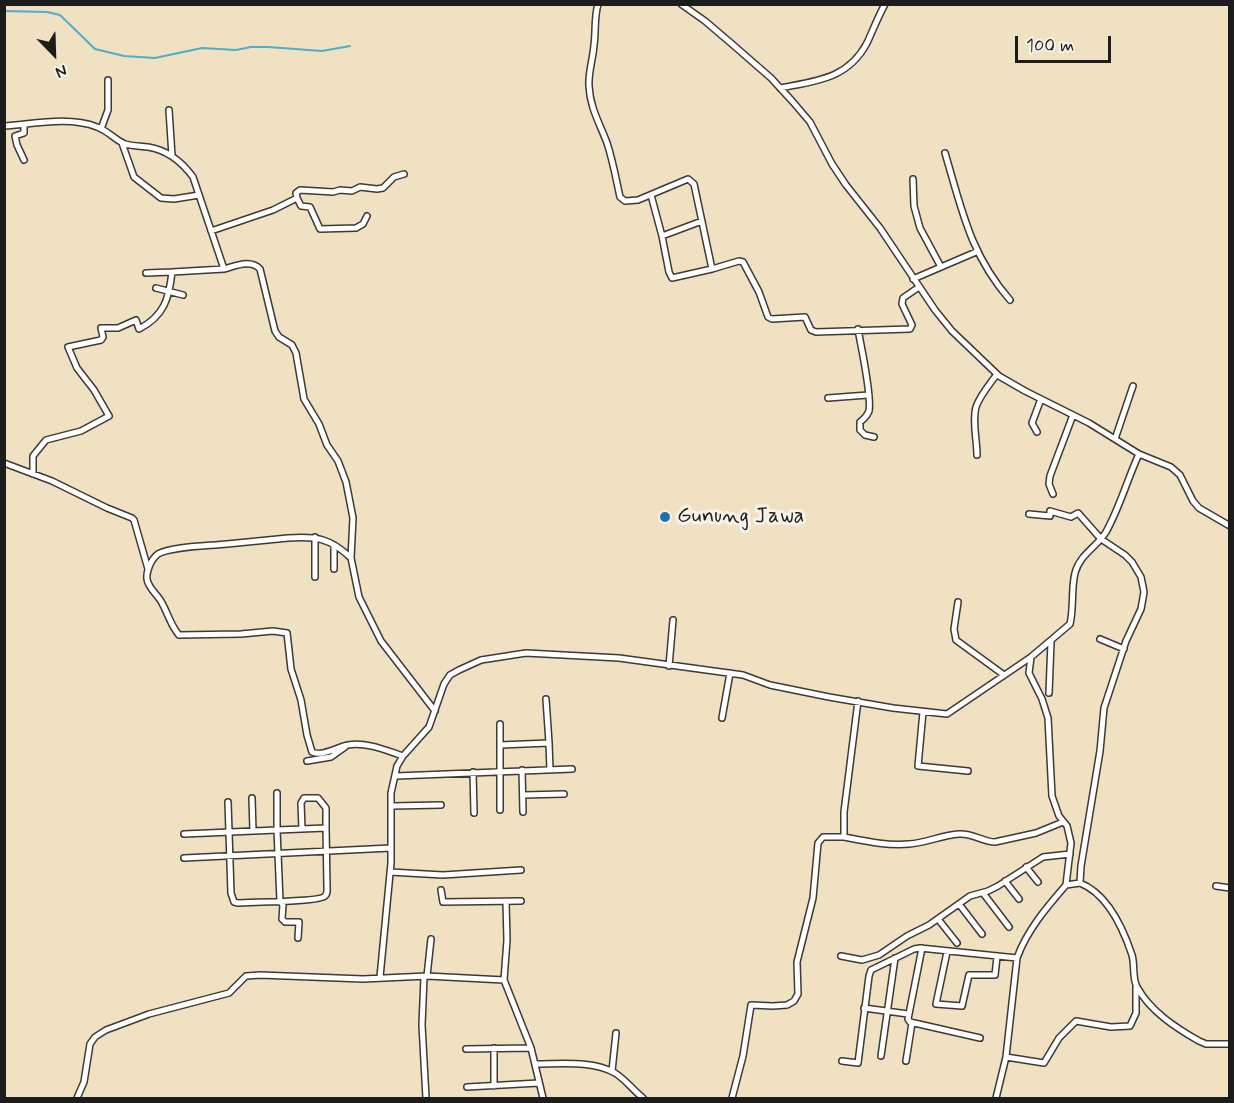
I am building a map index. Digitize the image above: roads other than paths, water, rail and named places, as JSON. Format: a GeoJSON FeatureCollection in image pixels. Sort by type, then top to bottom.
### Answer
{"type":"FeatureCollection","features":[{"type":"Feature","properties":{"kind":"street"},"geometry":{"type":"LineString","coordinates":[[598,4],[589,84],[592,109],[606,141],[620,197],[625,201],[638,200],[688,179],[691,180],[694,184],[712,268]]}},
{"type":"Feature","properties":{"kind":"street"},"geometry":{"type":"LineString","coordinates":[[780,88],[820,80],[852,65],[866,44],[885,4]]}},
{"type":"Feature","properties":{"kind":"street"},"geometry":{"type":"LineString","coordinates":[[683,5],[705,21],[780,88],[810,122],[832,164],[880,228],[913,279],[952,331],[997,374],[1139,454],[1171,467],[1179,475],[1199,508],[1230,526]]}},
{"type":"Feature","properties":{"kind":"street"},"geometry":{"type":"LineString","coordinates":[[101,129],[108,110],[108,80]]}},
{"type":"Feature","properties":{"kind":"street"},"geometry":{"type":"LineString","coordinates":[[169,110],[172,156]]}},
{"type":"Feature","properties":{"kind":"street"},"geometry":{"type":"LineString","coordinates":[[4,126],[49,122],[77,123],[101,129],[122,143],[151,148],[172,156],[186,167],[193,177],[224,269]]}},
{"type":"Feature","properties":{"kind":"street"},"geometry":{"type":"LineString","coordinates":[[24,125],[24,133],[15,135],[24,160]]}},
{"type":"Feature","properties":{"kind":"street"},"geometry":{"type":"LineString","coordinates":[[122,143],[134,177],[160,198],[174,199],[199,195]]}},
{"type":"Feature","properties":{"kind":"street"},"geometry":{"type":"LineString","coordinates":[[945,153],[976,252],[1010,300]]}},
{"type":"Feature","properties":{"kind":"street"},"geometry":{"type":"LineString","coordinates":[[366,216],[360,227],[344,230],[320,229],[310,207],[300,205],[296,193],[300,190],[333,192],[352,191],[360,187],[383,188],[398,174],[404,174]]}},
{"type":"Feature","properties":{"kind":"street"},"geometry":{"type":"LineString","coordinates":[[913,179],[914,206],[920,228],[941,267]]}},
{"type":"Feature","properties":{"kind":"street"},"geometry":{"type":"LineString","coordinates":[[651,195],[672,278],[739,261],[743,262],[759,292],[768,317],[772,319],[805,317],[811,330],[816,332],[910,329],[911,321],[902,304],[903,298],[919,287]]}},
{"type":"Feature","properties":{"kind":"street"},"geometry":{"type":"LineString","coordinates":[[211,231],[273,210],[297,198]]}},
{"type":"Feature","properties":{"kind":"street"},"geometry":{"type":"LineString","coordinates":[[662,236],[702,221]]}},
{"type":"Feature","properties":{"kind":"street"},"geometry":{"type":"LineString","coordinates":[[913,279],[976,252]]}},
{"type":"Feature","properties":{"kind":"street"},"geometry":{"type":"LineString","coordinates":[[146,273],[224,269],[249,264],[260,269],[275,331],[279,337],[292,345],[296,353],[304,399],[319,424],[327,445],[338,461],[346,482],[353,518],[351,558],[359,597],[381,641],[435,711]]}},
{"type":"Feature","properties":{"kind":"street"},"geometry":{"type":"LineString","coordinates":[[33,474],[33,456],[46,440],[81,431],[109,416],[94,390],[76,368],[68,347],[100,340],[103,337],[101,328],[118,328],[136,320],[139,329],[155,321],[169,292],[172,272]]}},
{"type":"Feature","properties":{"kind":"street"},"geometry":{"type":"LineString","coordinates":[[156,288],[183,295]]}},
{"type":"Feature","properties":{"kind":"street"},"geometry":{"type":"LineString","coordinates":[[858,329],[869,410],[860,422],[860,430],[865,435],[874,437]]}},
{"type":"Feature","properties":{"kind":"street"},"geometry":{"type":"LineString","coordinates":[[977,455],[976,408],[979,399],[997,374]]}},
{"type":"Feature","properties":{"kind":"street"},"geometry":{"type":"LineString","coordinates":[[1115,439],[1133,386]]}},
{"type":"Feature","properties":{"kind":"street"},"geometry":{"type":"LineString","coordinates":[[828,398],[868,395]]}},
{"type":"Feature","properties":{"kind":"street"},"geometry":{"type":"LineString","coordinates":[[1036,432],[1032,423],[1041,399]]}},
{"type":"Feature","properties":{"kind":"street"},"geometry":{"type":"LineString","coordinates":[[1053,494],[1049,484],[1050,477],[1073,416]]}},
{"type":"Feature","properties":{"kind":"street"},"geometry":{"type":"LineString","coordinates":[[380,977],[390,872],[392,793],[397,766],[429,727],[444,684],[450,675],[481,660],[526,653],[567,654],[619,658],[730,674],[758,679],[770,685],[941,715],[952,712],[1031,657],[1070,624],[1075,574],[1083,555],[1101,539],[1125,494],[1139,454]]}},
{"type":"Feature","properties":{"kind":"street"},"geometry":{"type":"LineString","coordinates":[[4,463],[132,518],[149,570]]}},
{"type":"Feature","properties":{"kind":"street"},"geometry":{"type":"LineString","coordinates":[[1029,514],[1050,516],[1050,512],[1071,518],[1078,513],[1101,539],[1125,555],[1141,577],[1144,600],[1104,708],[1100,751],[1080,883]]}},
{"type":"Feature","properties":{"kind":"street"},"geometry":{"type":"LineString","coordinates":[[351,558],[334,544],[315,537],[288,538],[164,552],[156,555],[147,577],[148,584],[158,596],[179,635],[273,631],[287,633],[291,669],[301,700],[306,735],[312,752],[318,754],[348,745],[364,744],[403,756]]}},
{"type":"Feature","properties":{"kind":"street"},"geometry":{"type":"LineString","coordinates":[[315,537],[315,578]]}},
{"type":"Feature","properties":{"kind":"street"},"geometry":{"type":"LineString","coordinates":[[334,544],[334,569]]}},
{"type":"Feature","properties":{"kind":"street"},"geometry":{"type":"LineString","coordinates":[[958,602],[954,629],[956,640],[1004,675]]}},
{"type":"Feature","properties":{"kind":"street"},"geometry":{"type":"LineString","coordinates":[[669,666],[673,620]]}},
{"type":"Feature","properties":{"kind":"street"},"geometry":{"type":"LineString","coordinates":[[1100,639],[1124,649]]}},
{"type":"Feature","properties":{"kind":"street"},"geometry":{"type":"LineString","coordinates":[[1049,693],[1051,642]]}},
{"type":"Feature","properties":{"kind":"street"},"geometry":{"type":"LineString","coordinates":[[996,1098],[1006,1057],[1017,958],[1022,943],[1032,927],[1066,885],[1071,843],[1069,833],[1052,796],[1048,718],[1042,699],[1029,673],[1031,657]]}},
{"type":"Feature","properties":{"kind":"street"},"geometry":{"type":"LineString","coordinates":[[722,718],[730,674]]}},
{"type":"Feature","properties":{"kind":"street"},"geometry":{"type":"LineString","coordinates":[[546,699],[550,770]]}},
{"type":"Feature","properties":{"kind":"street"},"geometry":{"type":"LineString","coordinates":[[844,837],[844,812],[858,701]]}},
{"type":"Feature","properties":{"kind":"street"},"geometry":{"type":"LineString","coordinates":[[923,712],[918,766],[968,771]]}},
{"type":"Feature","properties":{"kind":"street"},"geometry":{"type":"LineString","coordinates":[[500,724],[500,810]]}},
{"type":"Feature","properties":{"kind":"street"},"geometry":{"type":"LineString","coordinates":[[500,744],[549,743]]}},
{"type":"Feature","properties":{"kind":"street"},"geometry":{"type":"LineString","coordinates":[[307,762],[331,757],[348,745]]}},
{"type":"Feature","properties":{"kind":"street"},"geometry":{"type":"LineString","coordinates":[[396,776],[572,769]]}},
{"type":"Feature","properties":{"kind":"street"},"geometry":{"type":"LineString","coordinates":[[522,770],[523,812]]}},
{"type":"Feature","properties":{"kind":"street"},"geometry":{"type":"LineString","coordinates":[[473,772],[474,813]]}},
{"type":"Feature","properties":{"kind":"street"},"geometry":{"type":"LineString","coordinates":[[277,793],[280,901],[283,906],[283,921],[299,922],[298,938]]}},
{"type":"Feature","properties":{"kind":"street"},"geometry":{"type":"LineString","coordinates":[[523,795],[564,794]]}},
{"type":"Feature","properties":{"kind":"street"},"geometry":{"type":"LineString","coordinates":[[252,798],[253,831]]}},
{"type":"Feature","properties":{"kind":"street"},"geometry":{"type":"LineString","coordinates":[[228,802],[231,893],[234,902],[316,899],[326,895],[326,808],[318,798],[304,798],[301,803],[302,829]]}},
{"type":"Feature","properties":{"kind":"street"},"geometry":{"type":"LineString","coordinates":[[392,806],[441,805]]}},
{"type":"Feature","properties":{"kind":"street"},"geometry":{"type":"LineString","coordinates":[[732,1098],[751,1005],[787,1005],[794,1001],[798,994],[797,962],[813,898],[818,843],[823,837],[844,837],[873,843],[910,844],[947,835],[963,834],[996,842],[1036,833],[1063,822]]}},
{"type":"Feature","properties":{"kind":"street"},"geometry":{"type":"LineString","coordinates":[[184,834],[326,828]]}},
{"type":"Feature","properties":{"kind":"street"},"geometry":{"type":"LineString","coordinates":[[184,858],[391,848]]}},
{"type":"Feature","properties":{"kind":"street"},"geometry":{"type":"LineString","coordinates":[[841,956],[862,960],[879,955],[938,919],[970,896],[983,893],[1043,857],[1070,854]]}},
{"type":"Feature","properties":{"kind":"street"},"geometry":{"type":"LineString","coordinates":[[1026,867],[1038,882]]}},
{"type":"Feature","properties":{"kind":"street"},"geometry":{"type":"LineString","coordinates":[[390,872],[443,875],[521,870]]}},
{"type":"Feature","properties":{"kind":"street"},"geometry":{"type":"LineString","coordinates":[[1005,881],[1019,899]]}},
{"type":"Feature","properties":{"kind":"street"},"geometry":{"type":"LineString","coordinates":[[1006,1057],[1044,1063],[1059,1038],[1076,1021],[1111,1027],[1130,1026],[1136,1013],[1136,985],[1132,956],[1117,921],[1101,895],[1092,888],[1080,883],[1066,885]]}},
{"type":"Feature","properties":{"kind":"street"},"geometry":{"type":"LineString","coordinates":[[1216,886],[1230,888]]}},
{"type":"Feature","properties":{"kind":"street"},"geometry":{"type":"LineString","coordinates":[[441,890],[443,902],[521,901]]}},
{"type":"Feature","properties":{"kind":"street"},"geometry":{"type":"LineString","coordinates":[[983,893],[1009,927]]}},
{"type":"Feature","properties":{"kind":"street"},"geometry":{"type":"LineString","coordinates":[[506,902],[507,940],[504,980],[531,1048],[543,1098]]}},
{"type":"Feature","properties":{"kind":"street"},"geometry":{"type":"LineString","coordinates":[[959,904],[982,934]]}},
{"type":"Feature","properties":{"kind":"street"},"geometry":{"type":"LineString","coordinates":[[938,919],[957,943]]}},
{"type":"Feature","properties":{"kind":"street"},"geometry":{"type":"LineString","coordinates":[[426,1098],[423,1025],[425,977],[431,939]]}},
{"type":"Feature","properties":{"kind":"street"},"geometry":{"type":"LineString","coordinates":[[842,1061],[858,1063],[871,970],[914,949],[922,948],[1017,958]]}},
{"type":"Feature","properties":{"kind":"street"},"geometry":{"type":"LineString","coordinates":[[922,948],[908,1019],[912,1023],[980,1038]]}},
{"type":"Feature","properties":{"kind":"street"},"geometry":{"type":"LineString","coordinates":[[947,952],[936,1004],[962,1006],[969,975],[995,975],[997,957]]}},
{"type":"Feature","properties":{"kind":"street"},"geometry":{"type":"LineString","coordinates":[[881,1056],[895,958]]}},
{"type":"Feature","properties":{"kind":"street"},"geometry":{"type":"LineString","coordinates":[[77,1098],[84,1082],[90,1044],[95,1037],[106,1030],[179,1005],[229,993],[249,975],[504,980]]}},
{"type":"Feature","properties":{"kind":"street"},"geometry":{"type":"LineString","coordinates":[[1136,985],[1157,1012],[1192,1037],[1206,1044],[1230,1044]]}},
{"type":"Feature","properties":{"kind":"street"},"geometry":{"type":"LineString","coordinates":[[864,1008],[908,1014]]}},
{"type":"Feature","properties":{"kind":"street"},"geometry":{"type":"LineString","coordinates":[[906,1061],[912,1023]]}},
{"type":"Feature","properties":{"kind":"street"},"geometry":{"type":"LineString","coordinates":[[612,1071],[616,1033]]}},
{"type":"Feature","properties":{"kind":"street"},"geometry":{"type":"LineString","coordinates":[[494,1048],[494,1086]]}},
{"type":"Feature","properties":{"kind":"street"},"geometry":{"type":"LineString","coordinates":[[466,1049],[531,1048]]}},
{"type":"Feature","properties":{"kind":"street"},"geometry":{"type":"LineString","coordinates":[[536,1064],[588,1065],[612,1071],[643,1098]]}},
{"type":"Feature","properties":{"kind":"street"},"geometry":{"type":"LineString","coordinates":[[467,1087],[539,1083]]}},
{"type":"Feature","properties":{"kind":"waterway"},"geometry":{"type":"LineString","coordinates":[[4,11],[47,12],[60,15],[95,49],[124,56],[155,58],[202,48],[236,50],[268,47],[322,51],[350,46]]}},
{"type":"Feature","properties":{"kind":"place","name":"Gunung Jawa"},"geometry":{"type":"Point","coordinates":[665,517]}}]}
